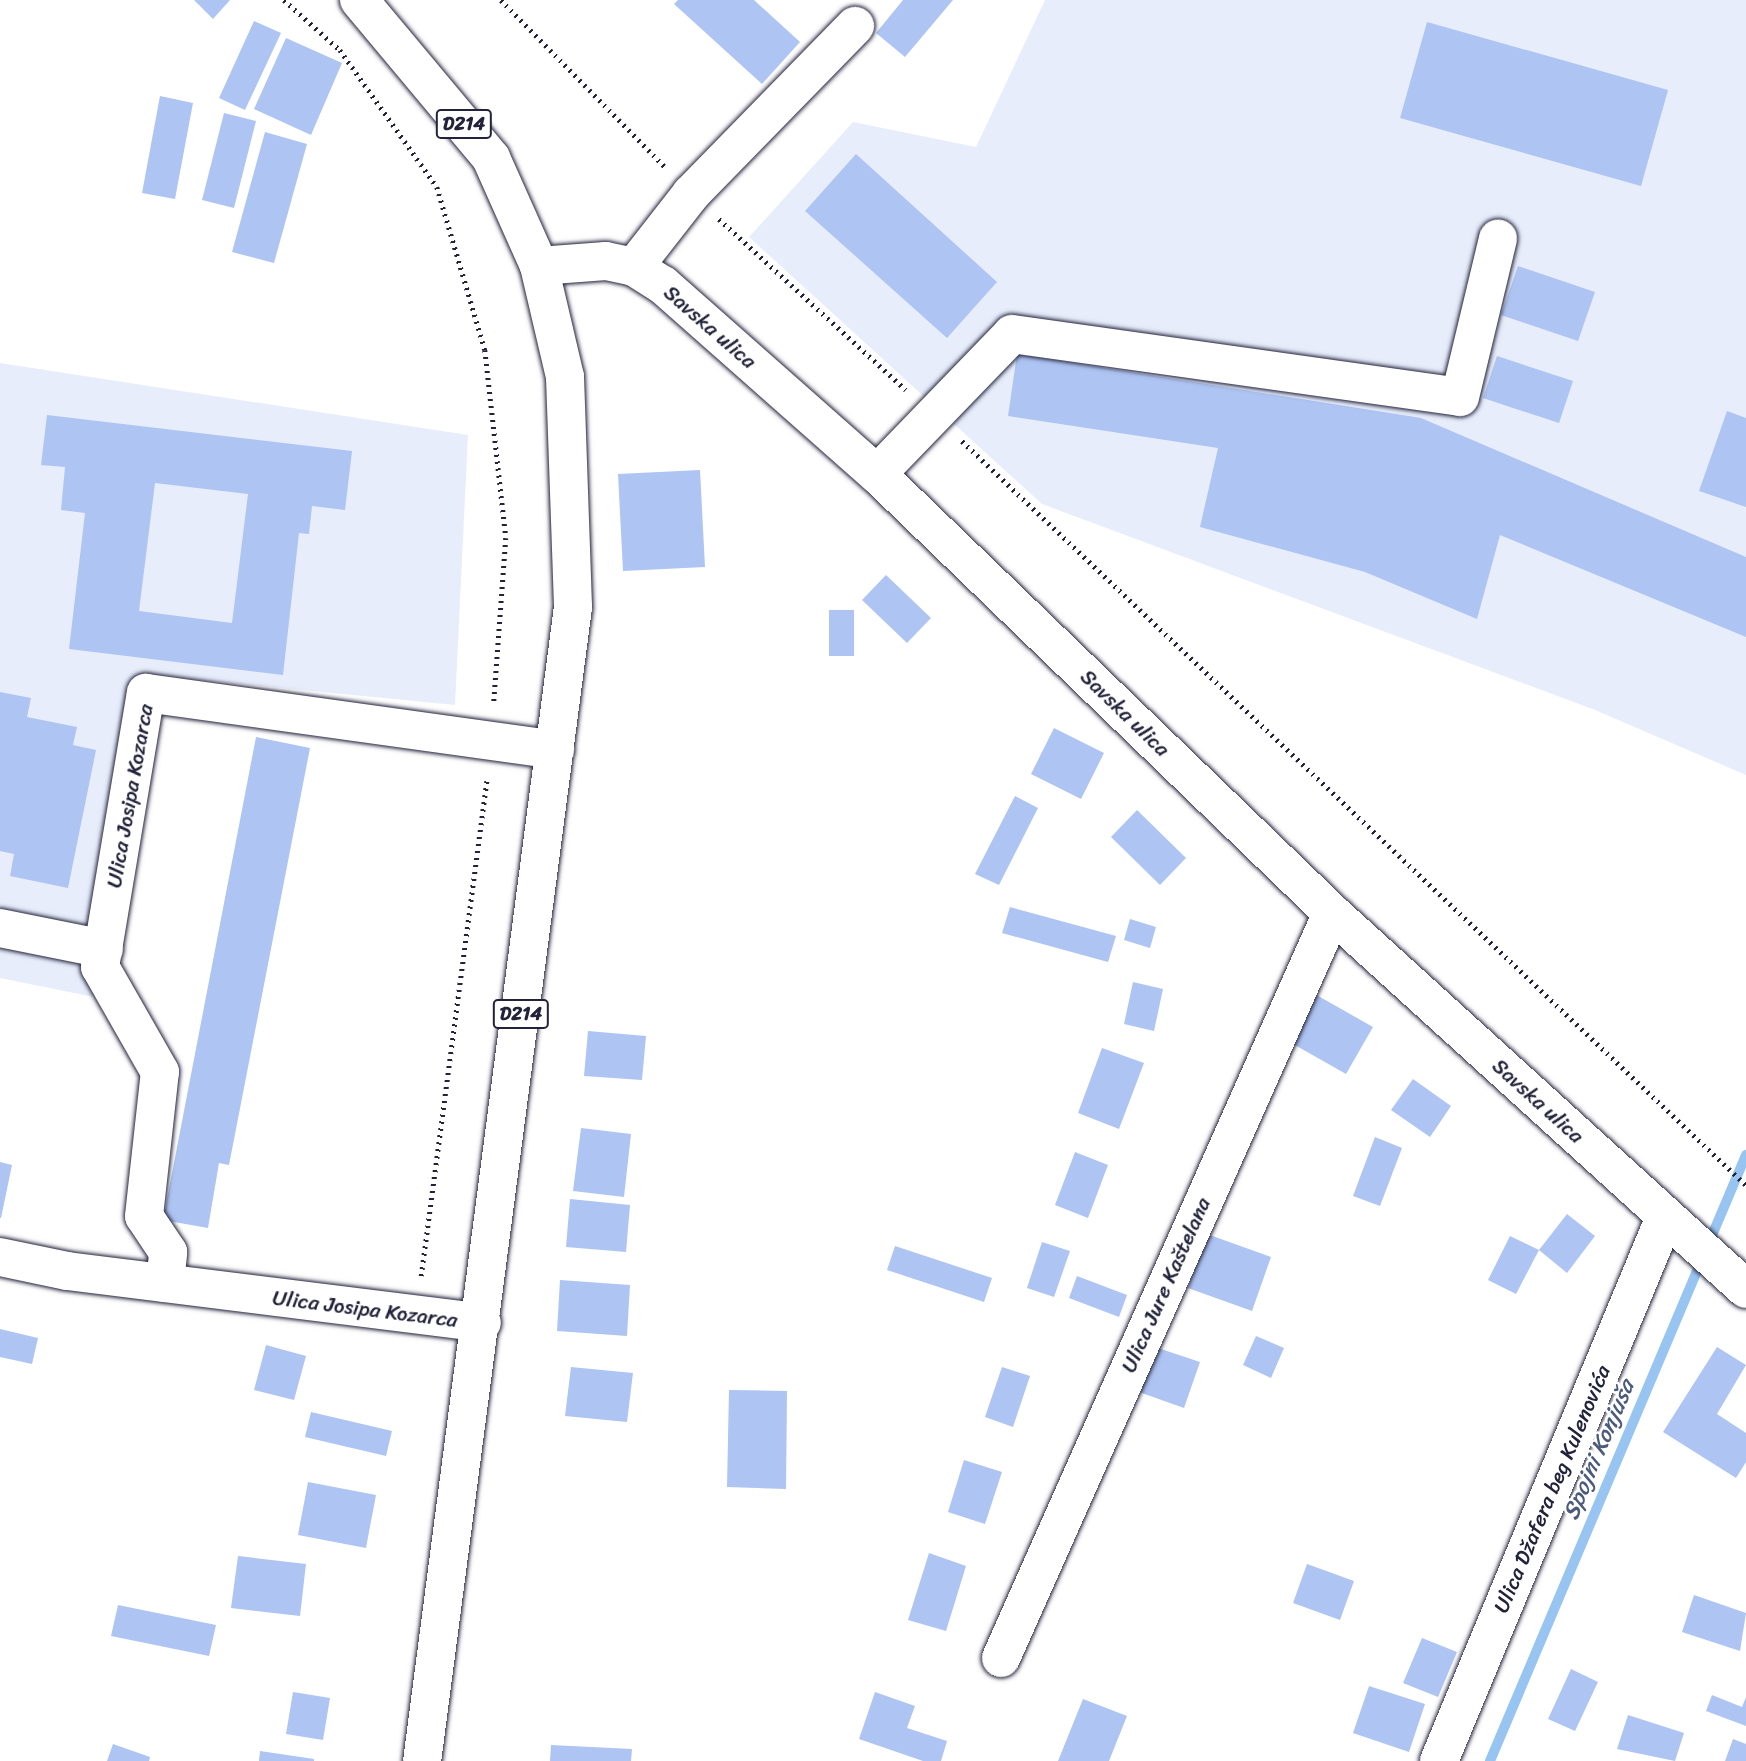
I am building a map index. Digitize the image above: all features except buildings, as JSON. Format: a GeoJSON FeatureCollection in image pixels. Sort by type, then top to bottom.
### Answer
{"type":"FeatureCollection","features":[{"type":"Feature","properties":{"kind":"street","name":"D214"},"geometry":{"type":"LineString","coordinates":[[359,0],[491,158],[539,266],[565,377],[573,593],[482,1323],[422,1761]]}},
{"type":"Feature","properties":{"kind":"street"},"geometry":{"type":"LineString","coordinates":[[634,267],[691,194],[855,26]]}},
{"type":"Feature","properties":{"kind":"street"},"geometry":{"type":"LineString","coordinates":[[877,474],[1012,334],[1460,397],[1498,239]]}},
{"type":"Feature","properties":{"kind":"street","name":"Savska ulica"},"geometry":{"type":"LineString","coordinates":[[539,266],[576,260],[634,267],[663,285],[877,474],[1332,913],[1735,1279]]}},
{"type":"Feature","properties":{"kind":"street","name":"Ulica Josipa Kozarca"},"geometry":{"type":"LineString","coordinates":[[165,1283],[168,1252],[144,1216],[160,1072],[100,967],[146,693],[555,750]]}},
{"type":"Feature","properties":{"kind":"street","name":"Ulica Jure Kaštelana"},"geometry":{"type":"LineString","coordinates":[[1001,1658],[1332,913]]}},
{"type":"Feature","properties":{"kind":"street"},"geometry":{"type":"LineString","coordinates":[[0,928],[104,948]]}},
{"type":"Feature","properties":{"kind":"street","name":"Ulica Džafera beg Kulenovića"},"geometry":{"type":"LineString","coordinates":[[1439,1761],[1673,1224]]}},
{"type":"Feature","properties":{"kind":"street","name":"Ulica Josipa Kozarca"},"geometry":{"type":"LineString","coordinates":[[0,1257],[165,1283],[482,1323]]}},
{"type":"Feature","properties":{"kind":"path"},"geometry":{"type":"LineString","coordinates":[[284,0],[340,50],[437,187],[485,350],[506,538],[491,741],[416,1315]]}},
{"type":"Feature","properties":{"kind":"path"},"geometry":{"type":"LineString","coordinates":[[501,0],[691,194],[1122,588],[1746,1185]]}},
{"type":"Feature","properties":{"kind":"shaded area"},"geometry":{"type":"Polygon","coordinates":[[[1045,0],[1746,0],[1746,775],[1595,710],[1042,504],[749,237],[853,122],[976,147],[1045,0]]]}},
{"type":"Feature","properties":{"kind":"shaded area"},"geometry":{"type":"Polygon","coordinates":[[[0,363],[468,435],[455,705],[139,674],[94,997],[0,978],[0,363]]]}},
{"type":"Feature","properties":{"kind":"waterway","name":"Spojni Konjuša"},"geometry":{"type":"LineString","coordinates":[[1490,1761],[1746,1155]]}}]}
